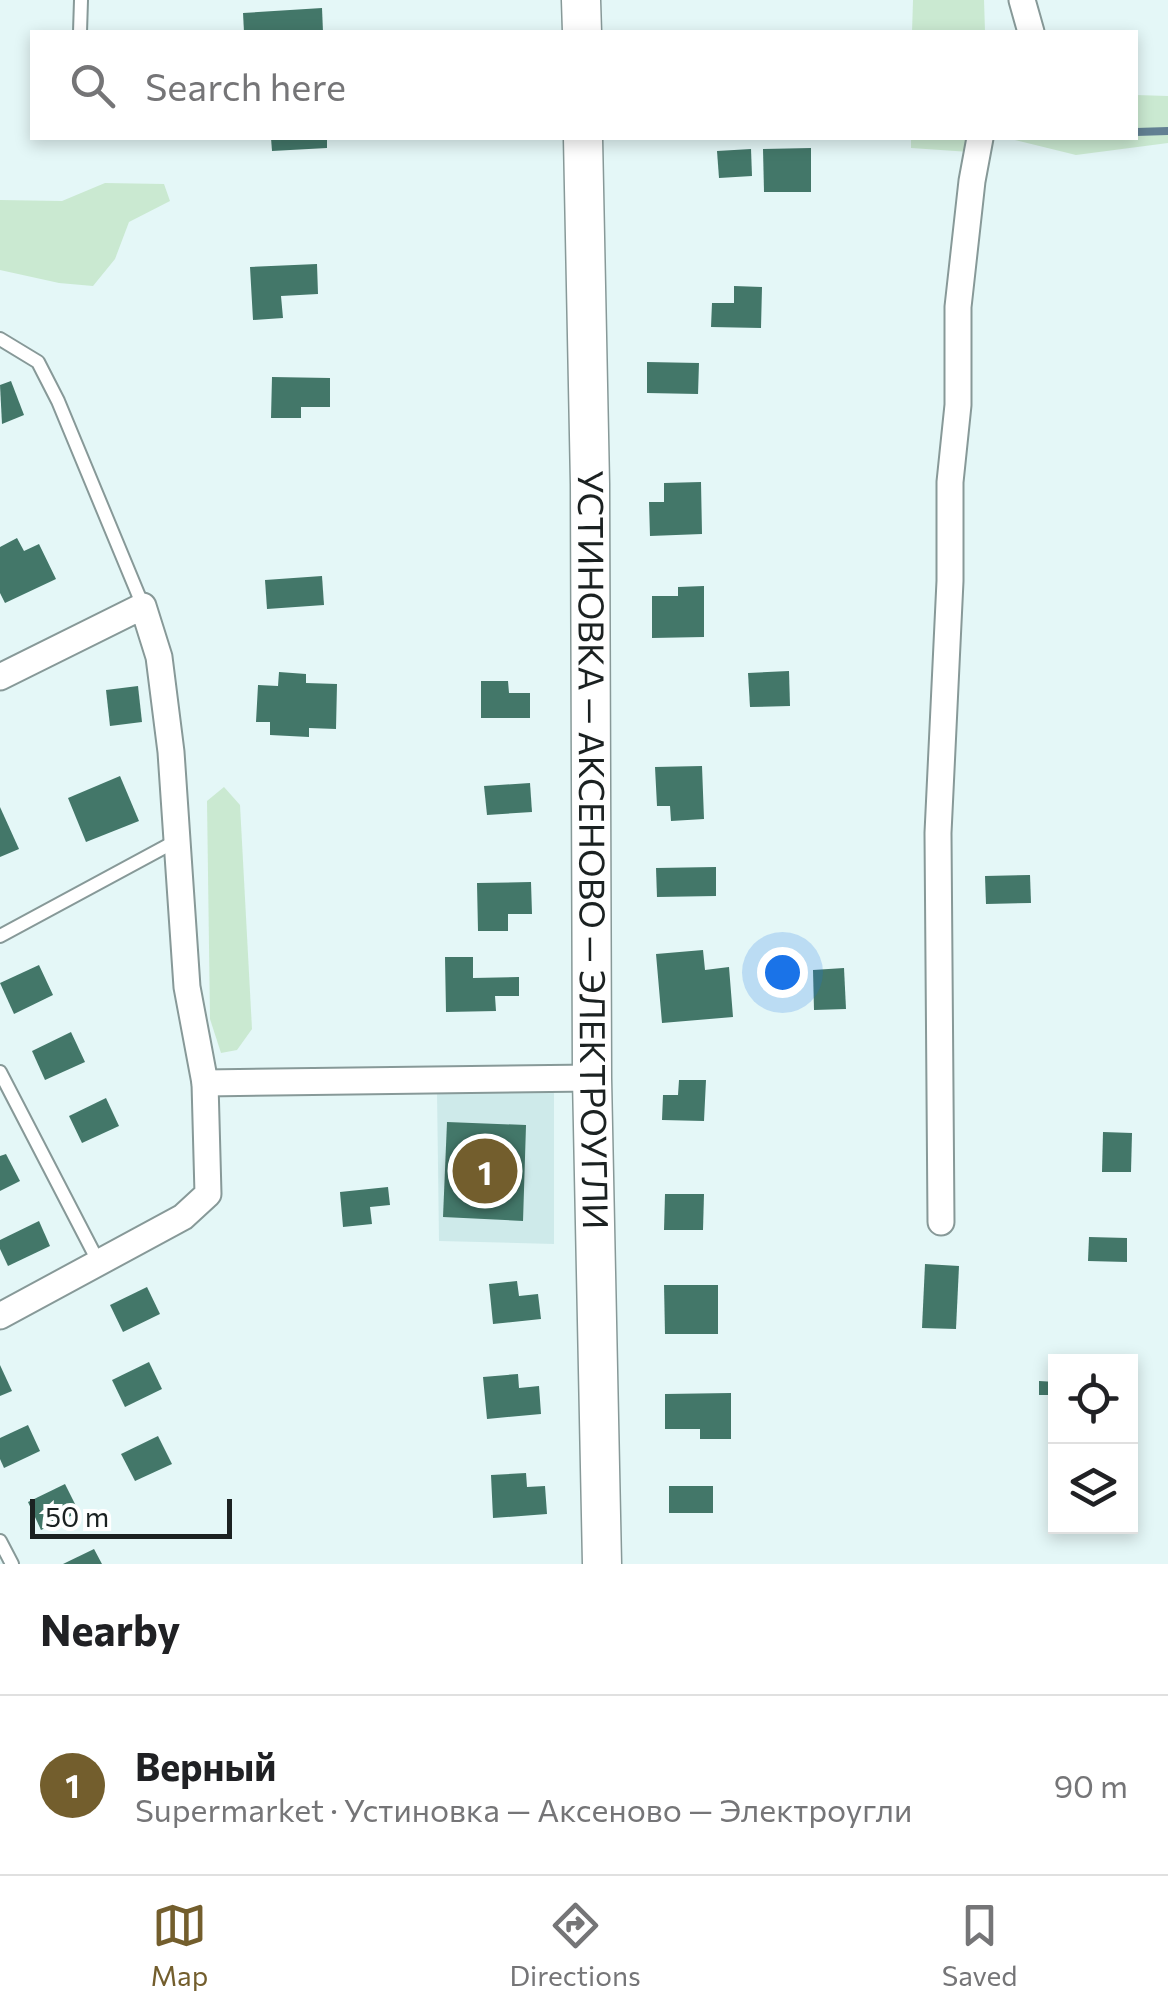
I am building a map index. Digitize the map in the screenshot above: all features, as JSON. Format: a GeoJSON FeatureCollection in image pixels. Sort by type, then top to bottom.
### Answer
{"type":"FeatureCollection","features":[{"type":"Feature","properties":{"kind":"main road","name":"УСТИНОВКА — АКСЕНОВО — ЭЛЕКТРОУГЛИ"},"geometry":{"type":"LineString","coordinates":[[579,140],[590,484],[592,1078],[602,1564]]}},
{"type":"Feature","properties":{"kind":"street"},"geometry":{"type":"LineString","coordinates":[[1022,0],[1030,30]]}},
{"type":"Feature","properties":{"kind":"street"},"geometry":{"type":"LineString","coordinates":[[941,1222],[938,833],[950,581],[950,482],[958,404],[958,307],[980,140]]}},
{"type":"Feature","properties":{"kind":"street"},"geometry":{"type":"LineString","coordinates":[[0,676],[143,606],[159,656],[171,752],[187,987],[204,1083],[208,1194],[183,1217],[0,1316]]}},
{"type":"Feature","properties":{"kind":"street"},"geometry":{"type":"LineString","coordinates":[[204,1083],[592,1078]]}},
{"type":"Feature","properties":{"kind":"lane"},"geometry":{"type":"LineString","coordinates":[[80,30],[81,0]]}},
{"type":"Feature","properties":{"kind":"lane"},"geometry":{"type":"LineString","coordinates":[[0,339],[38,362],[143,606]]}},
{"type":"Feature","properties":{"kind":"lane"},"geometry":{"type":"LineString","coordinates":[[0,936],[176,841]]}},
{"type":"Feature","properties":{"kind":"lane"},"geometry":{"type":"LineString","coordinates":[[0,1072],[99,1263]]}},
{"type":"Feature","properties":{"kind":"lane"},"geometry":{"type":"LineString","coordinates":[[0,1541],[12,1564]]}},
{"type":"Feature","properties":{"kind":"shaded area"},"geometry":{"type":"Polygon","coordinates":[[[437,1092],[554,1093],[554,1244],[439,1241],[437,1092]]]}},
{"type":"Feature","properties":{"kind":"green space"},"geometry":{"type":"Polygon","coordinates":[[[913,0],[984,0],[985,30],[912,30],[913,0]]]}},
{"type":"Feature","properties":{"kind":"green space"},"geometry":{"type":"Polygon","coordinates":[[[1138,95],[1168,96],[1168,143],[1076,155],[1015,140],[1138,140],[1138,95]]]}},
{"type":"Feature","properties":{"kind":"green space"},"geometry":{"type":"Polygon","coordinates":[[[911,140],[986,140],[970,152],[911,148],[911,140]]]}},
{"type":"Feature","properties":{"kind":"green space"},"geometry":{"type":"Polygon","coordinates":[[[105,183],[164,184],[170,201],[129,222],[115,259],[93,286],[0,270],[0,200],[62,201],[105,183]]]}},
{"type":"Feature","properties":{"kind":"green space"},"geometry":{"type":"Polygon","coordinates":[[[224,787],[240,805],[252,1029],[237,1050],[221,1053],[210,1019],[207,801],[224,787]]]}},
{"type":"Feature","properties":{"kind":"building"},"geometry":{"type":"Polygon","coordinates":[[[322,8],[323,30],[244,30],[243,13],[322,8]]]}},
{"type":"Feature","properties":{"kind":"building"},"geometry":{"type":"Polygon","coordinates":[[[271,140],[327,140],[327,148],[272,151],[271,140]]]}},
{"type":"Feature","properties":{"kind":"building"},"geometry":{"type":"Polygon","coordinates":[[[811,148],[811,192],[764,192],[763,149],[811,148]]]}},
{"type":"Feature","properties":{"kind":"building"},"geometry":{"type":"Polygon","coordinates":[[[751,149],[752,176],[719,178],[717,151],[751,149]]]}},
{"type":"Feature","properties":{"kind":"building"},"geometry":{"type":"Polygon","coordinates":[[[317,264],[318,294],[281,296],[283,318],[253,320],[250,267],[317,264]]]}},
{"type":"Feature","properties":{"kind":"building"},"geometry":{"type":"Polygon","coordinates":[[[734,286],[762,287],[761,328],[711,327],[712,303],[734,303],[734,286]]]}},
{"type":"Feature","properties":{"kind":"building"},"geometry":{"type":"Polygon","coordinates":[[[647,362],[699,363],[698,394],[647,393],[647,362]]]}},
{"type":"Feature","properties":{"kind":"building"},"geometry":{"type":"Polygon","coordinates":[[[272,377],[330,378],[330,407],[301,407],[301,418],[271,418],[272,377]]]}},
{"type":"Feature","properties":{"kind":"building"},"geometry":{"type":"Polygon","coordinates":[[[11,381],[24,415],[2,424],[0,385],[11,381]]]}},
{"type":"Feature","properties":{"kind":"building"},"geometry":{"type":"Polygon","coordinates":[[[701,482],[702,534],[650,536],[649,502],[664,502],[664,483],[701,482]]]}},
{"type":"Feature","properties":{"kind":"building"},"geometry":{"type":"Polygon","coordinates":[[[17,538],[24,551],[39,544],[56,579],[5,603],[0,593],[0,547],[17,538]]]}},
{"type":"Feature","properties":{"kind":"building"},"geometry":{"type":"Polygon","coordinates":[[[322,576],[324,605],[267,609],[265,580],[322,576]]]}},
{"type":"Feature","properties":{"kind":"building"},"geometry":{"type":"Polygon","coordinates":[[[704,586],[704,637],[652,638],[652,596],[678,596],[678,587],[704,586]]]}},
{"type":"Feature","properties":{"kind":"building"},"geometry":{"type":"Polygon","coordinates":[[[789,671],[790,706],[750,707],[748,673],[789,671]]]}},
{"type":"Feature","properties":{"kind":"building"},"geometry":{"type":"Polygon","coordinates":[[[279,672],[306,674],[306,683],[337,684],[336,729],[309,728],[309,737],[270,735],[270,722],[256,722],[258,685],[278,686],[279,672]]]}},
{"type":"Feature","properties":{"kind":"building"},"geometry":{"type":"Polygon","coordinates":[[[481,681],[508,681],[509,693],[530,693],[530,718],[481,718],[481,681]]]}},
{"type":"Feature","properties":{"kind":"building"},"geometry":{"type":"Polygon","coordinates":[[[138,686],[142,722],[110,726],[106,690],[138,686]]]}},
{"type":"Feature","properties":{"kind":"building"},"geometry":{"type":"Polygon","coordinates":[[[702,766],[704,819],[671,821],[670,806],[657,806],[655,767],[702,766]]]}},
{"type":"Feature","properties":{"kind":"building"},"geometry":{"type":"Polygon","coordinates":[[[120,776],[139,821],[86,842],[68,798],[120,776]]]}},
{"type":"Feature","properties":{"kind":"building"},"geometry":{"type":"Polygon","coordinates":[[[530,783],[532,812],[487,815],[484,786],[530,783]]]}},
{"type":"Feature","properties":{"kind":"building"},"geometry":{"type":"Polygon","coordinates":[[[0,807],[19,849],[0,857],[0,807]]]}},
{"type":"Feature","properties":{"kind":"building"},"geometry":{"type":"Polygon","coordinates":[[[716,867],[716,896],[657,897],[656,868],[716,867]]]}},
{"type":"Feature","properties":{"kind":"building"},"geometry":{"type":"Polygon","coordinates":[[[1030,875],[1031,903],[986,904],[985,876],[1030,875]]]}},
{"type":"Feature","properties":{"kind":"building"},"geometry":{"type":"Polygon","coordinates":[[[531,882],[532,914],[508,914],[508,931],[478,931],[477,883],[531,882]]]}},
{"type":"Feature","properties":{"kind":"building"},"geometry":{"type":"Polygon","coordinates":[[[703,950],[705,970],[729,967],[733,1017],[662,1023],[656,954],[703,950]]]}},
{"type":"Feature","properties":{"kind":"building"},"geometry":{"type":"Polygon","coordinates":[[[445,957],[473,957],[473,978],[519,977],[519,996],[495,996],[496,1011],[446,1012],[445,957]]]}},
{"type":"Feature","properties":{"kind":"building"},"geometry":{"type":"Polygon","coordinates":[[[39,965],[53,995],[14,1014],[0,983],[39,965]]]}},
{"type":"Feature","properties":{"kind":"building"},"geometry":{"type":"Polygon","coordinates":[[[844,968],[846,1009],[814,1010],[813,970],[844,968]]]}},
{"type":"Feature","properties":{"kind":"building"},"geometry":{"type":"Polygon","coordinates":[[[71,1032],[85,1062],[45,1080],[32,1051],[71,1032]]]}},
{"type":"Feature","properties":{"kind":"building"},"geometry":{"type":"Polygon","coordinates":[[[679,1080],[706,1080],[704,1121],[662,1120],[663,1095],[678,1095],[679,1080]]]}},
{"type":"Feature","properties":{"kind":"building"},"geometry":{"type":"Polygon","coordinates":[[[106,1098],[119,1126],[82,1143],[69,1116],[106,1098]]]}},
{"type":"Feature","properties":{"kind":"building"},"geometry":{"type":"Polygon","coordinates":[[[447,1122],[526,1125],[523,1221],[443,1217],[447,1122]]]}},
{"type":"Feature","properties":{"kind":"building"},"geometry":{"type":"Polygon","coordinates":[[[1103,1132],[1132,1133],[1131,1172],[1102,1172],[1103,1132]]]}},
{"type":"Feature","properties":{"kind":"building"},"geometry":{"type":"Polygon","coordinates":[[[6,1154],[20,1181],[0,1191],[0,1156],[6,1154]]]}},
{"type":"Feature","properties":{"kind":"building"},"geometry":{"type":"Polygon","coordinates":[[[388,1187],[390,1205],[370,1207],[372,1224],[343,1227],[340,1192],[388,1187]]]}},
{"type":"Feature","properties":{"kind":"building"},"geometry":{"type":"Polygon","coordinates":[[[665,1194],[704,1194],[703,1230],[664,1230],[665,1194]]]}},
{"type":"Feature","properties":{"kind":"building"},"geometry":{"type":"Polygon","coordinates":[[[39,1221],[50,1246],[8,1266],[0,1240],[39,1221]]]}},
{"type":"Feature","properties":{"kind":"building"},"geometry":{"type":"Polygon","coordinates":[[[1089,1237],[1127,1238],[1127,1262],[1088,1261],[1089,1237]]]}},
{"type":"Feature","properties":{"kind":"building"},"geometry":{"type":"Polygon","coordinates":[[[925,1264],[959,1266],[956,1329],[922,1328],[925,1264]]]}},
{"type":"Feature","properties":{"kind":"building"},"geometry":{"type":"Polygon","coordinates":[[[517,1281],[519,1296],[538,1294],[541,1319],[493,1324],[489,1284],[517,1281]]]}},
{"type":"Feature","properties":{"kind":"building"},"geometry":{"type":"Polygon","coordinates":[[[664,1285],[718,1285],[718,1334],[665,1334],[664,1285]]]}},
{"type":"Feature","properties":{"kind":"building"},"geometry":{"type":"Polygon","coordinates":[[[147,1287],[160,1314],[123,1332],[110,1305],[147,1287]]]}},
{"type":"Feature","properties":{"kind":"building"},"geometry":{"type":"Polygon","coordinates":[[[149,1362],[162,1389],[125,1407],[112,1380],[149,1362]]]}},
{"type":"Feature","properties":{"kind":"building"},"geometry":{"type":"Polygon","coordinates":[[[0,1365],[12,1391],[0,1396],[0,1365]]]}},
{"type":"Feature","properties":{"kind":"building"},"geometry":{"type":"Polygon","coordinates":[[[518,1374],[519,1388],[539,1386],[541,1414],[487,1419],[483,1377],[518,1374]]]}},
{"type":"Feature","properties":{"kind":"building"},"geometry":{"type":"Polygon","coordinates":[[[1039,1381],[1048,1382],[1048,1395],[1039,1395],[1039,1381]]]}},
{"type":"Feature","properties":{"kind":"building"},"geometry":{"type":"Polygon","coordinates":[[[731,1393],[731,1439],[700,1439],[700,1429],[665,1429],[665,1394],[731,1393]]]}},
{"type":"Feature","properties":{"kind":"building"},"geometry":{"type":"Polygon","coordinates":[[[28,1425],[40,1451],[4,1468],[0,1438],[28,1425]]]}},
{"type":"Feature","properties":{"kind":"building"},"geometry":{"type":"Polygon","coordinates":[[[158,1436],[172,1464],[135,1481],[121,1454],[158,1436]]]}},
{"type":"Feature","properties":{"kind":"building"},"geometry":{"type":"Polygon","coordinates":[[[526,1473],[527,1487],[545,1486],[547,1514],[493,1518],[491,1475],[526,1473]]]}},
{"type":"Feature","properties":{"kind":"building"},"geometry":{"type":"Polygon","coordinates":[[[65,1484],[79,1512],[41,1530],[28,1502],[65,1484]]]}},
{"type":"Feature","properties":{"kind":"building"},"geometry":{"type":"Polygon","coordinates":[[[669,1486],[713,1486],[713,1513],[669,1513],[669,1486]]]}},
{"type":"Feature","properties":{"kind":"building"},"geometry":{"type":"Polygon","coordinates":[[[94,1549],[102,1564],[63,1564],[94,1549]]]}},
{"type":"Feature","properties":{"kind":"waterway"},"geometry":{"type":"LineString","coordinates":[[1138,132],[1168,131]]}},
{"type":"Feature","properties":{"kind":"place","name":"Верный"},"geometry":{"type":"Point","coordinates":[485,1171]}}]}
